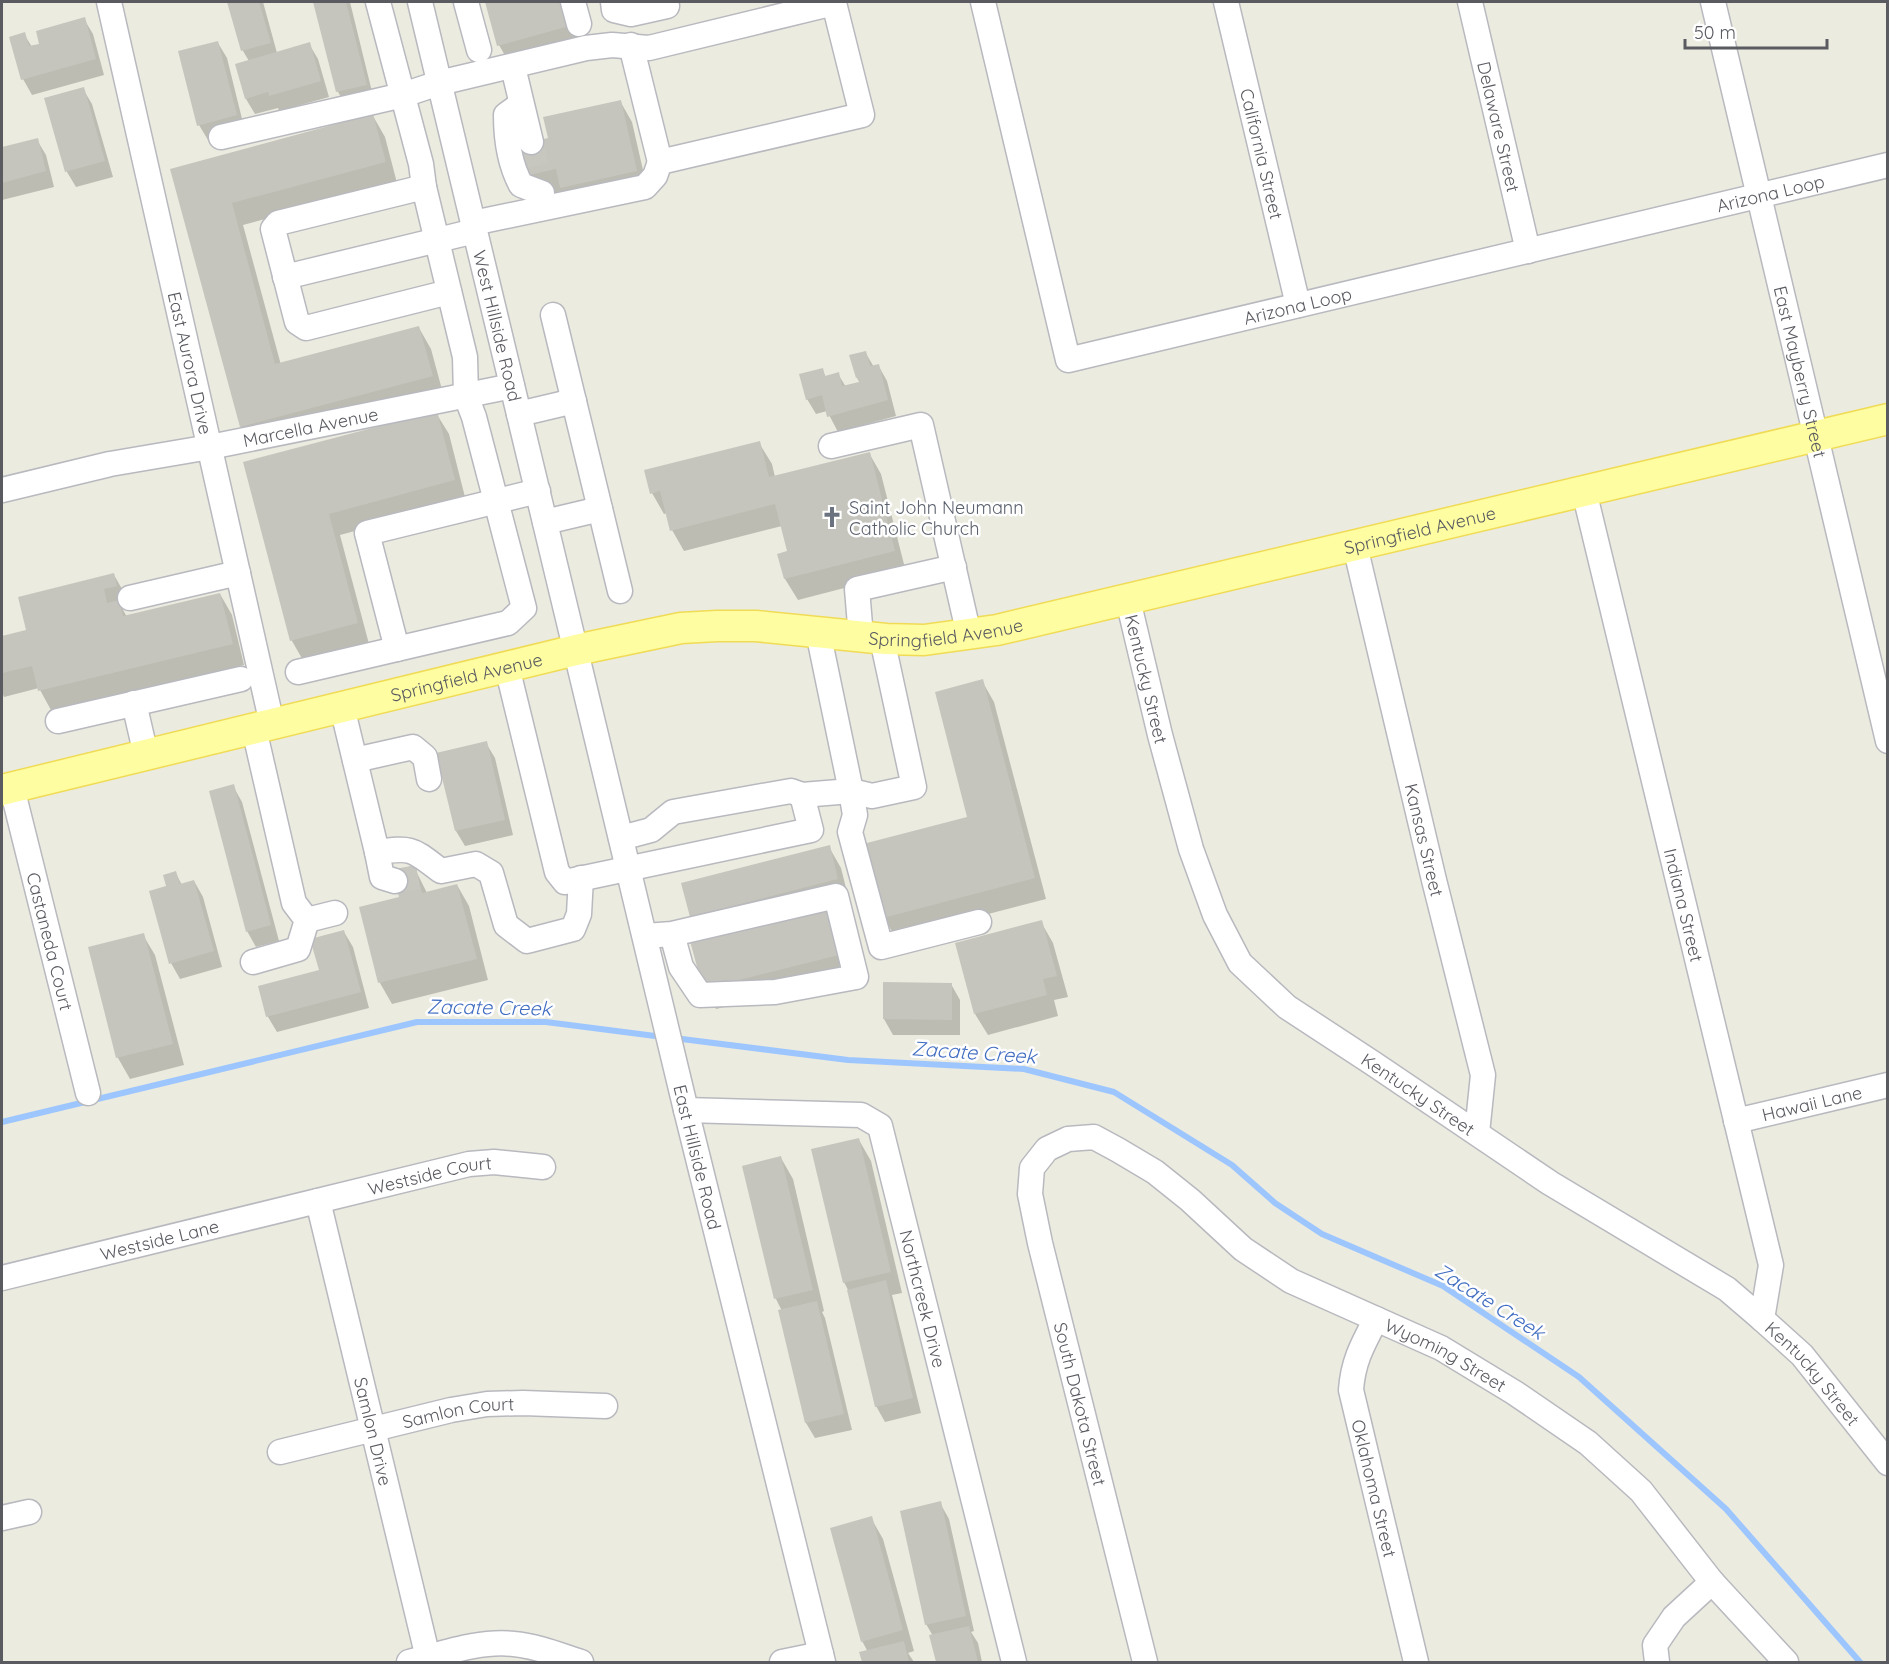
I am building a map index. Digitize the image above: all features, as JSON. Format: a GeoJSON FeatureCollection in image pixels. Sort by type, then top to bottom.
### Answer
{"type":"FeatureCollection","features":[{"type":"Feature","properties":{"kind":"main road","name":"Springfield Avenue"},"geometry":{"type":"LineString","coordinates":[[7,789],[576,650],[681,628],[756,626],[871,638],[924,640],[969,635],[1128,600],[1887,419]]}},
{"type":"Feature","properties":{"kind":"street","name":"East Aurora Drive"},"geometry":{"type":"LineString","coordinates":[[109,2],[238,573],[294,903],[307,920]]}},
{"type":"Feature","properties":{"kind":"street"},"geometry":{"type":"LineString","coordinates":[[298,672],[508,623],[524,608],[474,417],[466,396],[465,357],[424,187],[421,164],[378,2]]}},
{"type":"Feature","properties":{"kind":"street","name":"West Hillside Road"},"geometry":{"type":"LineString","coordinates":[[420,2],[576,650]]}},
{"type":"Feature","properties":{"kind":"street"},"geometry":{"type":"LineString","coordinates":[[466,2],[478,50]]}},
{"type":"Feature","properties":{"kind":"street"},"geometry":{"type":"LineString","coordinates":[[613,2],[614,10],[631,14],[666,4],[675,41]]}},
{"type":"Feature","properties":{"kind":"street","name":"Arizona Loop"},"geometry":{"type":"LineString","coordinates":[[983,2],[1068,360],[1887,165]]}},
{"type":"Feature","properties":{"kind":"street","name":"California Street"},"geometry":{"type":"LineString","coordinates":[[1226,2],[1298,305]]}},
{"type":"Feature","properties":{"kind":"street","name":"Delaware Street"},"geometry":{"type":"LineString","coordinates":[[1470,2],[1528,250]]}},
{"type":"Feature","properties":{"kind":"street","name":"East Mayberry Street"},"geometry":{"type":"LineString","coordinates":[[1713,2],[1887,741]]}},
{"type":"Feature","properties":{"kind":"street"},"geometry":{"type":"LineString","coordinates":[[221,137],[404,95],[439,83],[586,48],[612,45],[649,48],[834,3],[862,114],[660,162]]}},
{"type":"Feature","properties":{"kind":"street"},"geometry":{"type":"LineString","coordinates":[[521,104],[506,115],[506,137],[514,171],[521,185],[542,192],[645,187],[655,176],[660,162],[631,45]]}},
{"type":"Feature","properties":{"kind":"street"},"geometry":{"type":"LineString","coordinates":[[513,67],[531,142]]}},
{"type":"Feature","properties":{"kind":"street"},"geometry":{"type":"LineString","coordinates":[[424,187],[278,223],[273,229],[297,322],[306,328],[450,292]]}},
{"type":"Feature","properties":{"kind":"street"},"geometry":{"type":"LineString","coordinates":[[285,277],[436,239],[474,227],[542,192]]}},
{"type":"Feature","properties":{"kind":"street"},"geometry":{"type":"LineString","coordinates":[[553,315],[620,591]]}},
{"type":"Feature","properties":{"kind":"street","name":"Marcella Avenue"},"geometry":{"type":"LineString","coordinates":[[2,490],[110,464],[210,447],[512,386]]}},
{"type":"Feature","properties":{"kind":"street"},"geometry":{"type":"LineString","coordinates":[[519,414],[574,401]]}},
{"type":"Feature","properties":{"kind":"street"},"geometry":{"type":"LineString","coordinates":[[831,446],[921,425],[969,635]]}},
{"type":"Feature","properties":{"kind":"street"},"geometry":{"type":"LineString","coordinates":[[397,649],[367,533],[538,491]]}},
{"type":"Feature","properties":{"kind":"street","name":"Indiana Street"},"geometry":{"type":"LineString","coordinates":[[1584,491],[1771,1265],[1762,1319]]}},
{"type":"Feature","properties":{"kind":"street"},"geometry":{"type":"LineString","coordinates":[[545,522],[600,509]]}},
{"type":"Feature","properties":{"kind":"street","name":"Kansas Street"},"geometry":{"type":"LineString","coordinates":[[1355,546],[1483,1075],[1477,1133]]}},
{"type":"Feature","properties":{"kind":"street"},"geometry":{"type":"LineString","coordinates":[[621,838],[651,830],[673,812],[791,791],[802,795],[852,791],[872,796],[914,787],[857,589],[954,567]]}},
{"type":"Feature","properties":{"kind":"street"},"geometry":{"type":"LineString","coordinates":[[130,598],[238,573]]}},
{"type":"Feature","properties":{"kind":"street","name":"Kentucky Street"},"geometry":{"type":"LineString","coordinates":[[1128,600],[1160,735],[1191,849],[1215,915],[1240,963],[1287,1007],[1550,1183],[1727,1289],[1802,1355],[1887,1463]]}},
{"type":"Feature","properties":{"kind":"street"},"geometry":{"type":"LineString","coordinates":[[818,632],[852,791],[855,815],[850,832],[881,947],[979,922]]}},
{"type":"Feature","properties":{"kind":"street","name":"East Hillside Road"},"geometry":{"type":"LineString","coordinates":[[576,650],[678,1067],[686,1110],[822,1658]]}},
{"type":"Feature","properties":{"kind":"street"},"geometry":{"type":"LineString","coordinates":[[507,667],[557,872],[566,882],[811,830],[802,795]]}},
{"type":"Feature","properties":{"kind":"street"},"geometry":{"type":"LineString","coordinates":[[58,721],[241,679]]}},
{"type":"Feature","properties":{"kind":"street"},"geometry":{"type":"LineString","coordinates":[[134,703],[146,755]]}},
{"type":"Feature","properties":{"kind":"street"},"geometry":{"type":"LineString","coordinates":[[342,707],[382,877],[407,879],[476,864],[491,873],[506,925],[527,941],[573,929],[579,914],[581,878]]}},
{"type":"Feature","properties":{"kind":"street"},"geometry":{"type":"LineString","coordinates":[[355,760],[413,747],[425,757],[429,779]]}},
{"type":"Feature","properties":{"kind":"street","name":"Castaneda Court"},"geometry":{"type":"LineString","coordinates":[[7,789],[88,1093]]}},
{"type":"Feature","properties":{"kind":"street"},"geometry":{"type":"LineString","coordinates":[[376,852],[404,848],[418,853],[441,871]]}},
{"type":"Feature","properties":{"kind":"street"},"geometry":{"type":"LineString","coordinates":[[645,936],[672,934],[836,896],[856,977],[775,992],[700,995],[681,967],[672,934]]}},
{"type":"Feature","properties":{"kind":"street"},"geometry":{"type":"LineString","coordinates":[[253,962],[298,949],[307,920],[335,913]]}},
{"type":"Feature","properties":{"kind":"street","name":"Hawaii Lane"},"geometry":{"type":"LineString","coordinates":[[1736,1121],[1887,1085]]}},
{"type":"Feature","properties":{"kind":"street","name":"Northcreek Drive"},"geometry":{"type":"LineString","coordinates":[[686,1110],[861,1115],[880,1126],[1014,1662]]}},
{"type":"Feature","properties":{"kind":"street","name":"Wyoming Street"},"geometry":{"type":"LineString","coordinates":[[1047,1149],[1068,1139],[1094,1137],[1155,1172],[1190,1200],[1243,1249],[1291,1281],[1441,1348],[1515,1393],[1588,1443],[1641,1491],[1712,1582],[1786,1662]]}},
{"type":"Feature","properties":{"kind":"street","name":"South Dakota Street"},"geometry":{"type":"LineString","coordinates":[[1047,1149],[1032,1168],[1030,1194],[1145,1662]]}},
{"type":"Feature","properties":{"kind":"street","name":"Westside Court"},"geometry":{"type":"LineString","coordinates":[[318,1201],[469,1164],[494,1162],[543,1167]]}},
{"type":"Feature","properties":{"kind":"street","name":"Westside Lane"},"geometry":{"type":"LineString","coordinates":[[2,1278],[318,1201]]}},
{"type":"Feature","properties":{"kind":"street","name":"Samlon Drive"},"geometry":{"type":"LineString","coordinates":[[318,1201],[373,1428],[422,1661]]}},
{"type":"Feature","properties":{"kind":"street","name":"Oklahoma Street"},"geometry":{"type":"LineString","coordinates":[[1376,1319],[1352,1371],[1351,1390],[1416,1662]]}},
{"type":"Feature","properties":{"kind":"street","name":"Samlon Court"},"geometry":{"type":"LineString","coordinates":[[280,1452],[373,1428],[487,1404],[523,1402],[605,1406]]}},
{"type":"Feature","properties":{"kind":"street"},"geometry":{"type":"LineString","coordinates":[[2,1518],[29,1512]]}},
{"type":"Feature","properties":{"kind":"street"},"geometry":{"type":"LineString","coordinates":[[1657,1662],[1655,1645],[1674,1617],[1712,1582]]}},
{"type":"Feature","properties":{"kind":"street"},"geometry":{"type":"LineString","coordinates":[[422,1661],[479,1645],[513,1643],[581,1662]]}},
{"type":"Feature","properties":{"kind":"street"},"geometry":{"type":"LineString","coordinates":[[782,1662],[822,1658]]}},
{"type":"Feature","properties":{"kind":"building"},"geometry":{"type":"Polygon","coordinates":[[[227,2],[259,2],[271,43],[241,51],[227,2]]]}},
{"type":"Feature","properties":{"kind":"building"},"geometry":{"type":"Polygon","coordinates":[[[313,2],[346,2],[367,85],[336,92],[313,2]]]}},
{"type":"Feature","properties":{"kind":"building"},"geometry":{"type":"Polygon","coordinates":[[[485,2],[566,2],[573,25],[497,46],[485,2]]]}},
{"type":"Feature","properties":{"kind":"building"},"geometry":{"type":"Polygon","coordinates":[[[85,17],[96,59],[21,80],[9,37],[25,32],[29,46],[39,44],[36,31],[85,17]]]}},
{"type":"Feature","properties":{"kind":"building"},"geometry":{"type":"Polygon","coordinates":[[[218,41],[237,115],[197,126],[178,51],[218,41]]]}},
{"type":"Feature","properties":{"kind":"building"},"geometry":{"type":"Polygon","coordinates":[[[310,42],[321,81],[269,96],[268,92],[245,99],[235,64],[310,42]]]}},
{"type":"Feature","properties":{"kind":"building"},"geometry":{"type":"Polygon","coordinates":[[[84,87],[105,161],[65,172],[44,98],[84,87]]]}},
{"type":"Feature","properties":{"kind":"building"},"geometry":{"type":"Polygon","coordinates":[[[621,100],[637,171],[560,188],[556,169],[529,175],[522,144],[548,138],[543,117],[621,100]]]}},
{"type":"Feature","properties":{"kind":"building"},"geometry":{"type":"Polygon","coordinates":[[[373,114],[386,162],[232,203],[275,364],[419,326],[433,376],[240,427],[170,169],[373,114]]]}},
{"type":"Feature","properties":{"kind":"building"},"geometry":{"type":"Polygon","coordinates":[[[38,138],[46,171],[2,183],[2,147],[38,138]]]}},
{"type":"Feature","properties":{"kind":"building"},"geometry":{"type":"Polygon","coordinates":[[[866,351],[870,366],[879,364],[888,400],[827,417],[822,395],[806,400],[799,374],[823,368],[825,376],[839,372],[842,386],[859,382],[849,355],[866,351]]]}},
{"type":"Feature","properties":{"kind":"building"},"geometry":{"type":"Polygon","coordinates":[[[437,411],[455,480],[329,514],[358,623],[290,641],[243,462],[437,411]]]}},
{"type":"Feature","properties":{"kind":"building","name":"Saint John Neumann Catholic Church"},"geometry":{"type":"Polygon","coordinates":[[[760,441],[769,477],[870,452],[895,551],[784,579],[777,554],[787,551],[775,504],[670,531],[660,491],[650,494],[644,470],[760,441]]]}},
{"type":"Feature","properties":{"kind":"building"},"geometry":{"type":"Polygon","coordinates":[[[114,573],[117,586],[104,589],[107,603],[119,600],[123,616],[220,593],[233,644],[38,691],[32,666],[2,673],[2,636],[26,630],[18,597],[114,573]]]}},
{"type":"Feature","properties":{"kind":"building"},"geometry":{"type":"Polygon","coordinates":[[[983,679],[1035,878],[883,918],[863,844],[967,817],[935,692],[983,679]]]}},
{"type":"Feature","properties":{"kind":"building"},"geometry":{"type":"Polygon","coordinates":[[[487,741],[505,820],[455,831],[436,753],[487,741]]]}},
{"type":"Feature","properties":{"kind":"building"},"geometry":{"type":"Polygon","coordinates":[[[234,784],[271,925],[246,932],[209,791],[234,784]]]}},
{"type":"Feature","properties":{"kind":"building"},"geometry":{"type":"Polygon","coordinates":[[[830,845],[838,879],[690,917],[681,883],[830,845]]]}},
{"type":"Feature","properties":{"kind":"building"},"geometry":{"type":"Polygon","coordinates":[[[415,865],[422,893],[457,884],[477,959],[378,983],[359,907],[399,897],[392,871],[415,865]]]}},
{"type":"Feature","properties":{"kind":"building"},"geometry":{"type":"Polygon","coordinates":[[[176,871],[180,884],[194,880],[214,951],[169,964],[149,891],[166,886],[163,875],[176,871]]]}},
{"type":"Feature","properties":{"kind":"building"},"geometry":{"type":"Polygon","coordinates":[[[831,906],[843,954],[703,989],[690,941],[831,906]]]}},
{"type":"Feature","properties":{"kind":"building"},"geometry":{"type":"Polygon","coordinates":[[[1042,920],[1057,976],[1043,979],[1047,995],[974,1014],[955,943],[1042,920]]]}},
{"type":"Feature","properties":{"kind":"building"},"geometry":{"type":"Polygon","coordinates":[[[344,930],[361,992],[266,1017],[258,986],[319,970],[310,939],[344,930]]]}},
{"type":"Feature","properties":{"kind":"building"},"geometry":{"type":"Polygon","coordinates":[[[144,933],[173,1044],[116,1058],[88,947],[144,933]]]}},
{"type":"Feature","properties":{"kind":"building"},"geometry":{"type":"Polygon","coordinates":[[[883,982],[952,983],[952,1020],[883,1019],[883,982]]]}},
{"type":"Feature","properties":{"kind":"building"},"geometry":{"type":"Polygon","coordinates":[[[859,1138],[891,1272],[843,1283],[811,1149],[859,1138]]]}},
{"type":"Feature","properties":{"kind":"building"},"geometry":{"type":"Polygon","coordinates":[[[781,1156],[813,1290],[774,1299],[742,1166],[781,1156]]]}},
{"type":"Feature","properties":{"kind":"building"},"geometry":{"type":"Polygon","coordinates":[[[886,1280],[913,1398],[875,1407],[847,1290],[886,1280]]]}},
{"type":"Feature","properties":{"kind":"building"},"geometry":{"type":"Polygon","coordinates":[[[817,1301],[844,1414],[805,1423],[778,1310],[817,1301]]]}},
{"type":"Feature","properties":{"kind":"building"},"geometry":{"type":"Polygon","coordinates":[[[941,1501],[966,1616],[925,1625],[900,1511],[941,1501]]]}},
{"type":"Feature","properties":{"kind":"building"},"geometry":{"type":"Polygon","coordinates":[[[872,1516],[903,1630],[861,1642],[830,1528],[872,1516]]]}},
{"type":"Feature","properties":{"kind":"building"},"geometry":{"type":"Polygon","coordinates":[[[969,1626],[978,1662],[936,1662],[929,1635],[969,1626]]]}},
{"type":"Feature","properties":{"kind":"building"},"geometry":{"type":"Polygon","coordinates":[[[904,1641],[909,1662],[862,1662],[859,1652],[904,1641]]]}},
{"type":"Feature","properties":{"kind":"waterway","name":"Zacate Creek"},"geometry":{"type":"LineString","coordinates":[[2,1122],[417,1022],[546,1022],[663,1037]]}},
{"type":"Feature","properties":{"kind":"waterway","name":"Zacate Creek"},"geometry":{"type":"LineString","coordinates":[[674,1038],[848,1060],[1024,1069],[1114,1092],[1232,1165],[1275,1203],[1322,1234],[1443,1286],[1579,1377],[1726,1509],[1860,1662]]}},
{"type":"Feature","properties":{"kind":"tunnel"},"geometry":{"type":"LineString","coordinates":[[531,142],[538,174]]}},
{"type":"Feature","properties":{"kind":"tunnel"},"geometry":{"type":"LineString","coordinates":[[395,881],[418,877]]}},
{"type":"Feature","properties":{"kind":"place","name":"Saint John Neumann Catholic Church"},"geometry":{"type":"Point","coordinates":[832,517]}}]}
